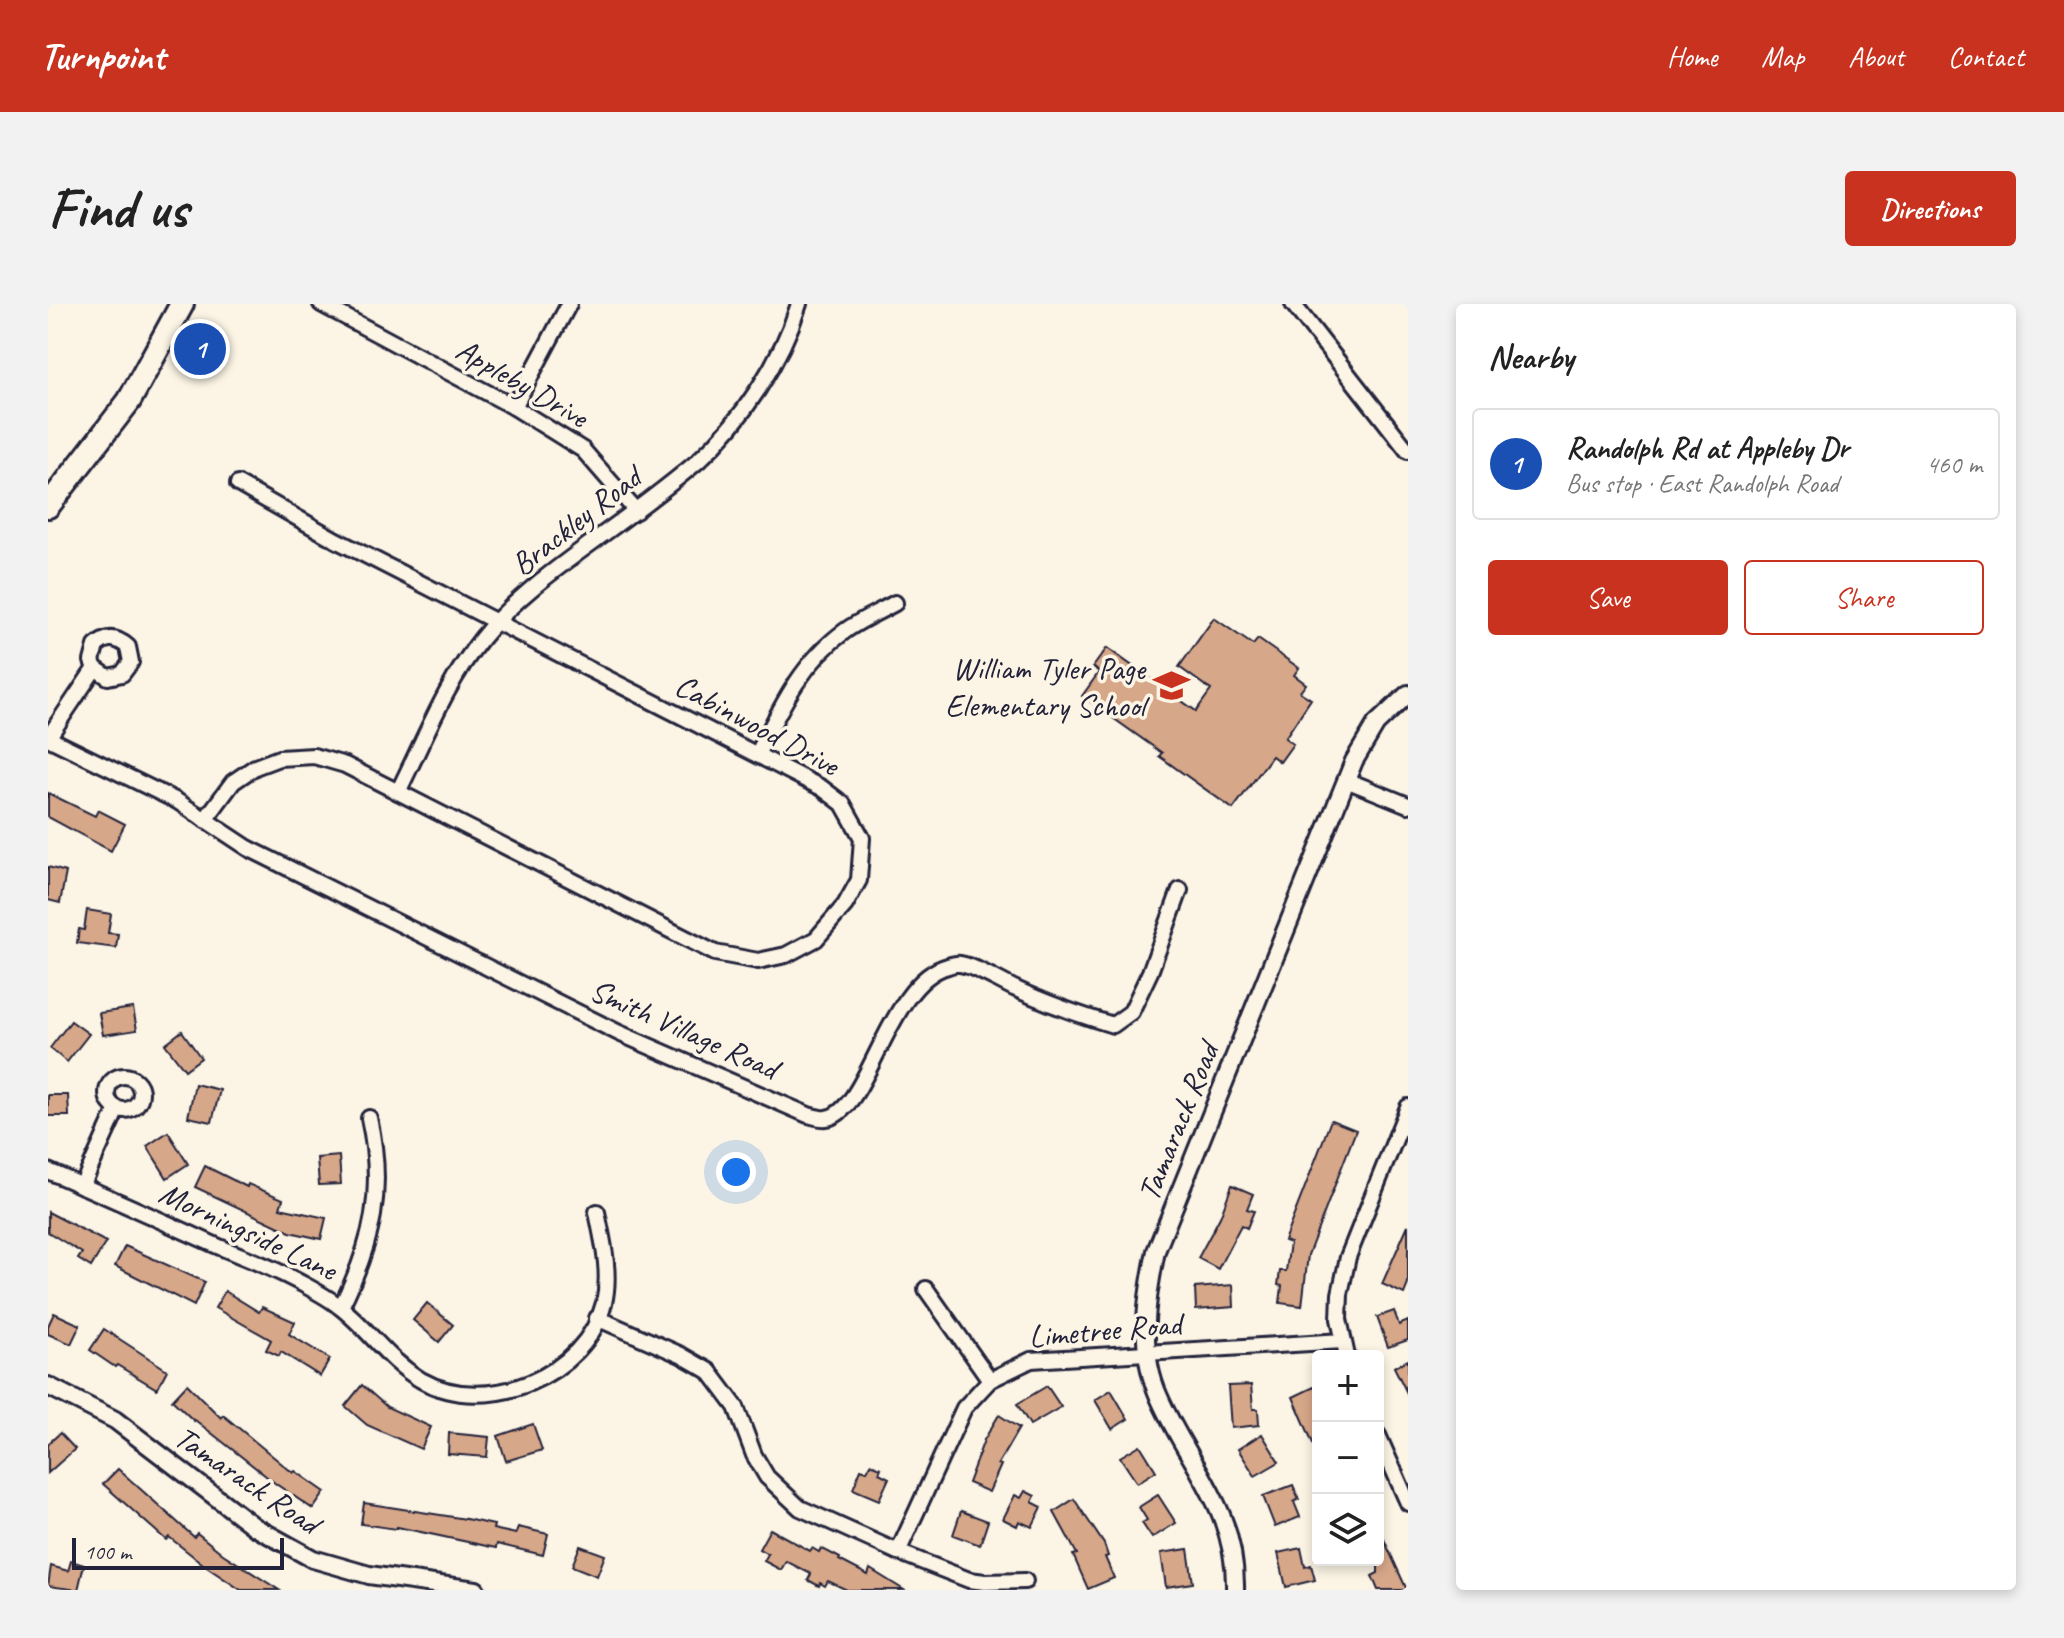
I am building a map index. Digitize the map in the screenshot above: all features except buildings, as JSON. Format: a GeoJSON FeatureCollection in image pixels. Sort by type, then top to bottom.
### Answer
{"type":"FeatureCollection","features":[{"type":"Feature","properties":{"kind":"main road"},"geometry":{"type":"LineString","coordinates":[[48,506],[129,401],[182,304]]}},
{"type":"Feature","properties":{"kind":"street"},"geometry":{"type":"LineString","coordinates":[[514,407],[569,304]]}},
{"type":"Feature","properties":{"kind":"street","name":"Brackley Road"},"geometry":{"type":"LineString","coordinates":[[398,792],[449,687],[483,638],[546,577],[700,459],[744,409],[789,337],[799,304]]}},
{"type":"Feature","properties":{"kind":"street"},"geometry":{"type":"LineString","coordinates":[[1293,304],[1408,451]]}},
{"type":"Feature","properties":{"kind":"street","name":"Appleby Drive"},"geometry":{"type":"LineString","coordinates":[[330,306],[514,407],[583,450],[636,511]]}},
{"type":"Feature","properties":{"kind":"street","name":"Cabinwood Drive"},"geometry":{"type":"LineString","coordinates":[[205,820],[233,782],[255,767],[279,758],[314,756],[345,765],[715,953],[758,961],[786,955],[816,939],[845,905],[859,880],[862,862],[862,838],[843,804],[822,788],[336,540],[238,484]]}},
{"type":"Feature","properties":{"kind":"street"},"geometry":{"type":"LineString","coordinates":[[758,753],[792,687],[817,655],[846,630],[895,603]]}},
{"type":"Feature","properties":{"kind":"street"},"geometry":{"type":"LineString","coordinates":[[48,738],[95,668]]}},
{"type":"Feature","properties":{"kind":"street","name":"Tamarack Road"},"geometry":{"type":"LineString","coordinates":[[1235,1590],[1235,1565],[1222,1512],[1158,1395],[1145,1337],[1146,1300],[1156,1251],[1354,761],[1376,724],[1408,694]]}},
{"type":"Feature","properties":{"kind":"street","name":"Smith Village Road"},"geometry":{"type":"LineString","coordinates":[[48,738],[177,801],[248,848],[619,1033],[808,1115],[825,1118],[840,1112],[851,1098],[896,1015],[918,984],[935,969],[959,963],[1050,1004],[1113,1025],[1131,1012],[1150,972],[1180,890]]}},
{"type":"Feature","properties":{"kind":"street"},"geometry":{"type":"LineString","coordinates":[[1346,780],[1408,805]]}},
{"type":"Feature","properties":{"kind":"street"},"geometry":{"type":"LineString","coordinates":[[1345,1348],[1339,1319],[1340,1294],[1348,1257],[1408,1107]]}},
{"type":"Feature","properties":{"kind":"street"},"geometry":{"type":"LineString","coordinates":[[82,1186],[117,1109]]}},
{"type":"Feature","properties":{"kind":"street"},"geometry":{"type":"LineString","coordinates":[[341,1307],[359,1270],[374,1221],[378,1180],[376,1149],[369,1118]]}},
{"type":"Feature","properties":{"kind":"street","name":"Morningside Lane"},"geometry":{"type":"LineString","coordinates":[[48,1171],[298,1281],[341,1307],[390,1359],[424,1381],[456,1392],[490,1394],[530,1384],[563,1363],[591,1334],[604,1302],[606,1258],[597,1212]]}},
{"type":"Feature","properties":{"kind":"street"},"geometry":{"type":"LineString","coordinates":[[926,1289],[990,1380]]}},
{"type":"Feature","properties":{"kind":"street"},"geometry":{"type":"LineString","coordinates":[[597,1318],[681,1355],[709,1371],[736,1407],[754,1455],[767,1477],[800,1508],[969,1580],[1025,1581]]}},
{"type":"Feature","properties":{"kind":"street","name":"Limetree Road"},"geometry":{"type":"LineString","coordinates":[[898,1552],[964,1408],[990,1380],[1031,1360],[1148,1353],[1345,1348]]}},
{"type":"Feature","properties":{"kind":"street","name":"Tamarack Road"},"geometry":{"type":"LineString","coordinates":[[48,1386],[115,1420],[255,1527],[313,1559],[369,1575],[476,1590]]}},
{"type":"Feature","properties":{"kind":"street"},"geometry":{"type":"LineString","coordinates":[[1384,1449],[1408,1503]]}},
{"type":"Feature","properties":{"kind":"place","name":"Randolph Rd at Appleby Dr"},"geometry":{"type":"Point","coordinates":[200,349]}},
{"type":"Feature","properties":{"kind":"place","name":"William Tyler Page Elementary School"},"geometry":{"type":"Point","coordinates":[1171,686]}}]}
